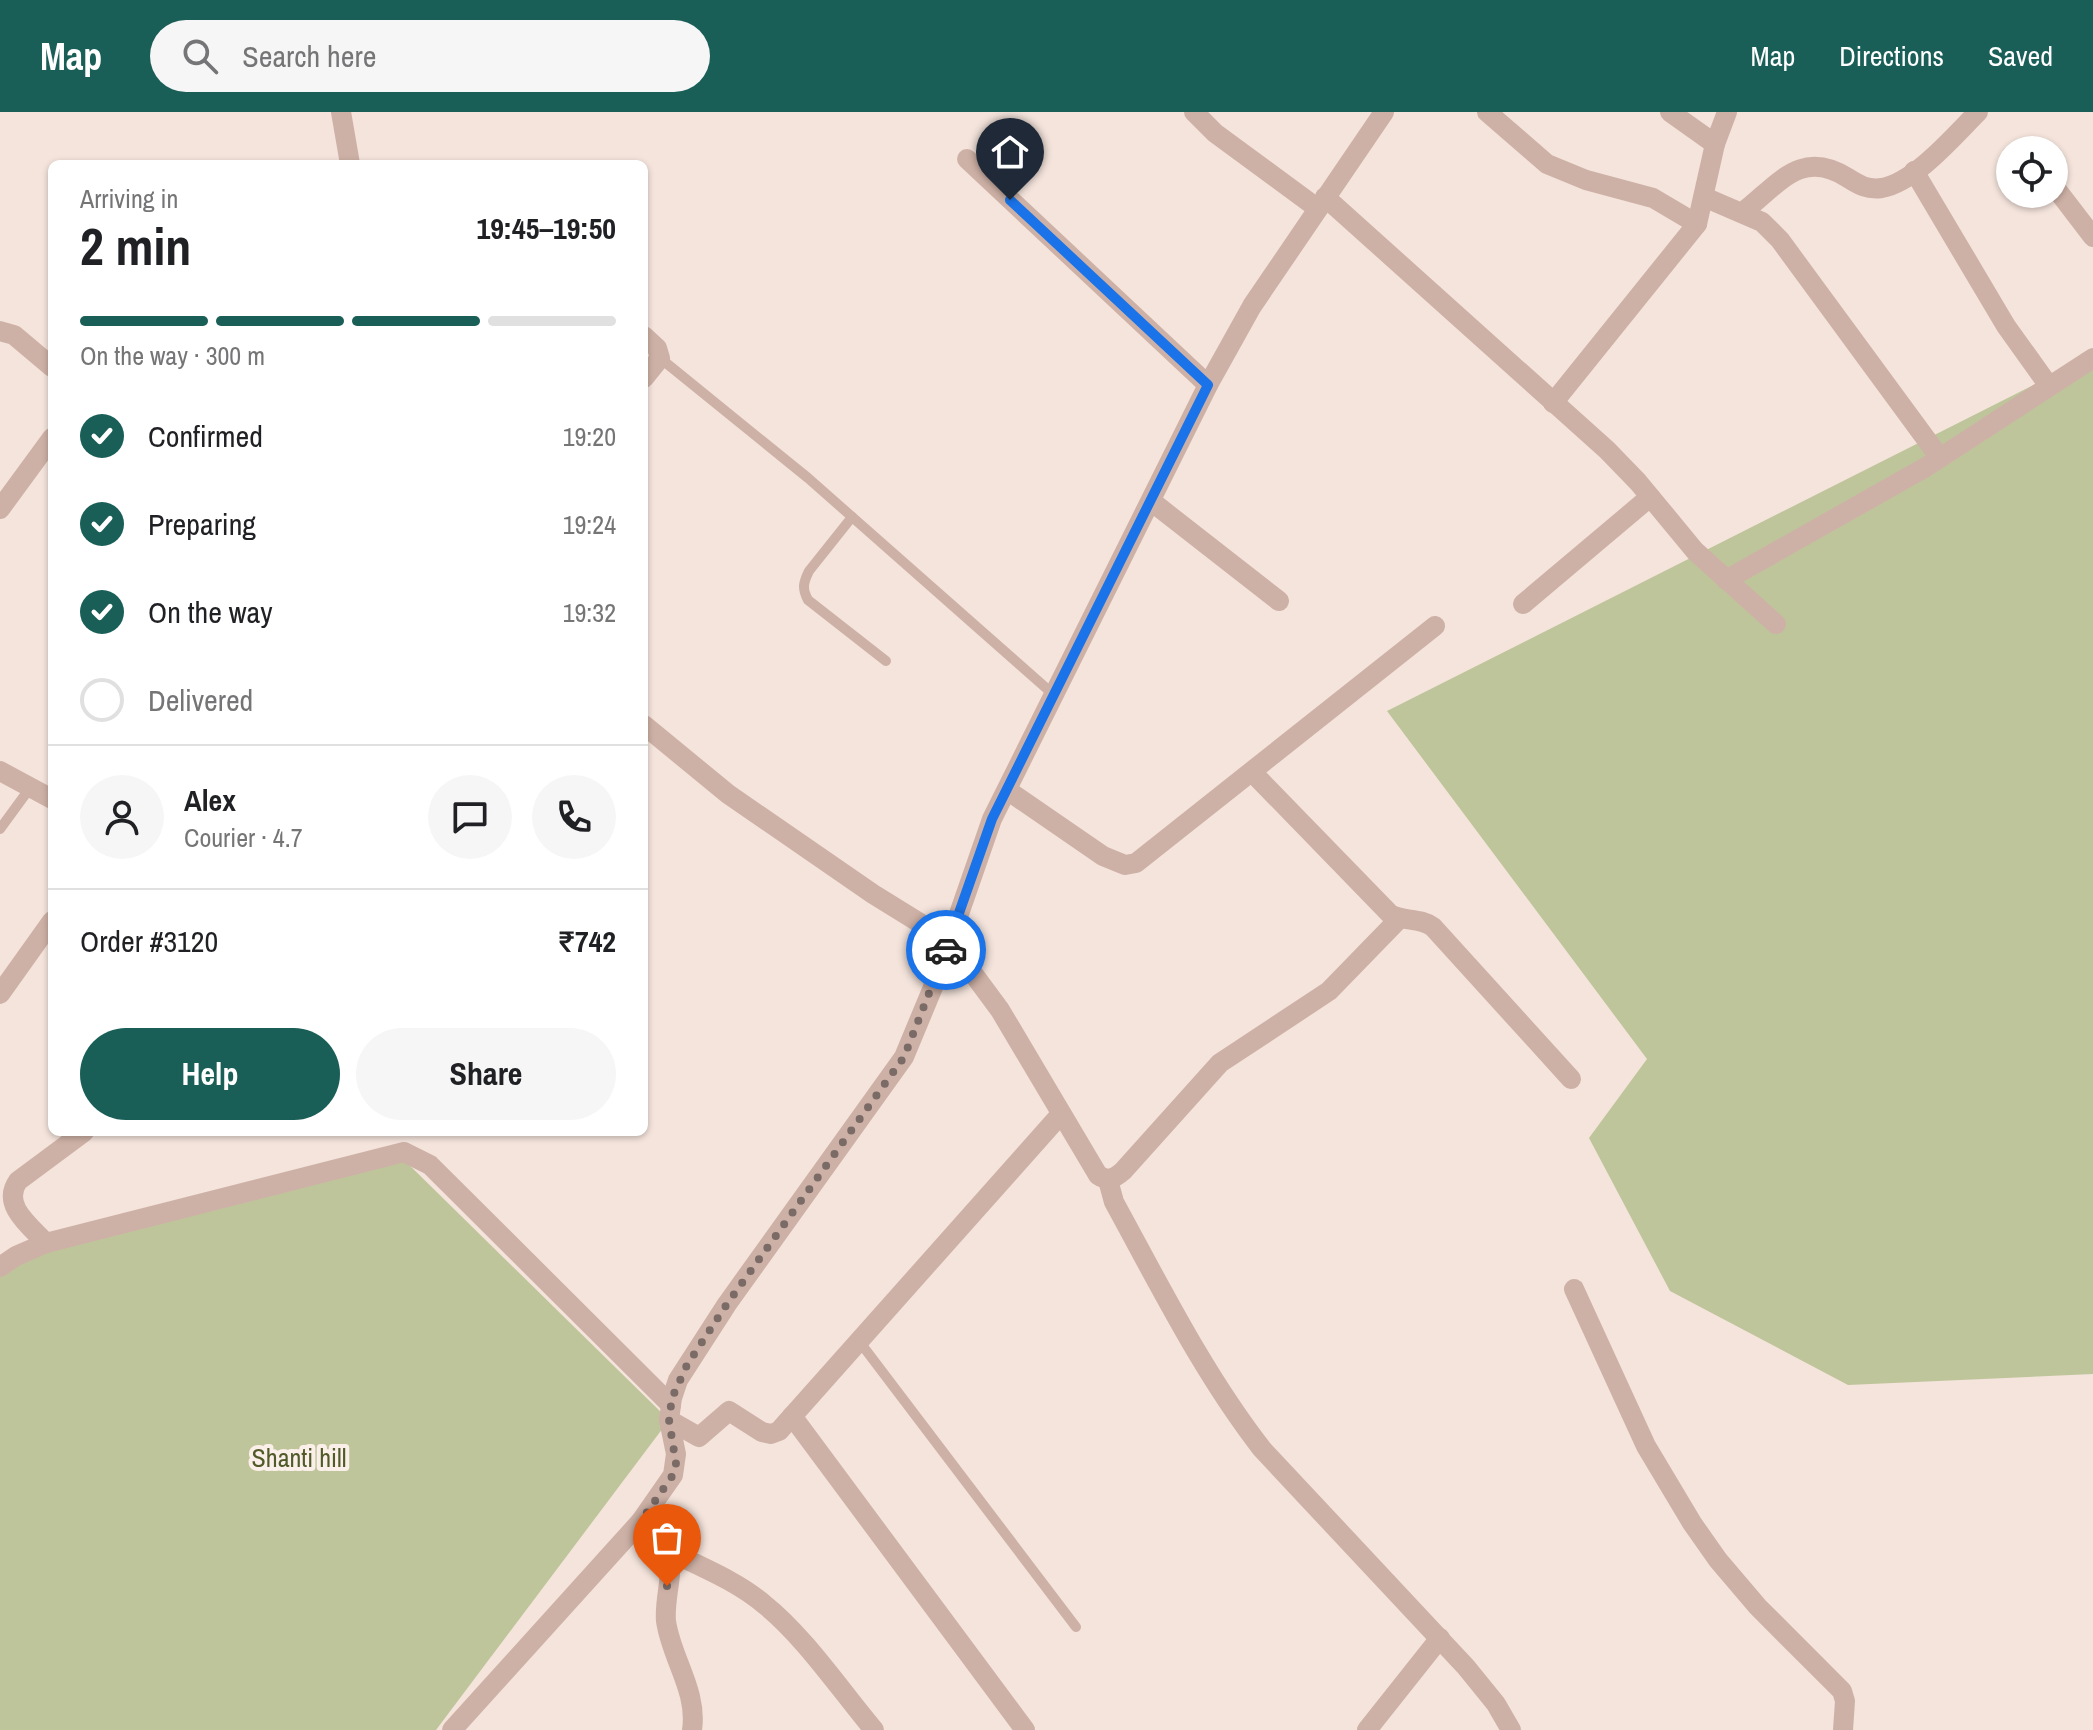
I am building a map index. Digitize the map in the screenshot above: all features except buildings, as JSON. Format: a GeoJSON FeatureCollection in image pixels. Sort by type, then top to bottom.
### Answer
{"type":"FeatureCollection","features":[{"type":"Feature","properties":{"kind":"street"},"geometry":{"type":"LineString","coordinates":[[341,112],[349,160]]}},
{"type":"Feature","properties":{"kind":"street"},"geometry":{"type":"LineString","coordinates":[[1194,112],[1215,133],[1321,202],[1607,450],[1650,497],[1684,541],[1776,624]]}},
{"type":"Feature","properties":{"kind":"street"},"geometry":{"type":"LineString","coordinates":[[452,1730],[641,1521],[673,1475],[676,1464],[670,1413],[682,1372],[904,1057],[936,980],[975,863],[1007,790],[1208,385],[1252,306],[1384,112]]}},
{"type":"Feature","properties":{"kind":"street"},"geometry":{"type":"LineString","coordinates":[[1487,112],[1547,164],[1586,180],[1653,198],[1697,224]]}},
{"type":"Feature","properties":{"kind":"street"},"geometry":{"type":"LineString","coordinates":[[1670,112],[1715,144]]}},
{"type":"Feature","properties":{"kind":"street"},"geometry":{"type":"LineString","coordinates":[[1553,403],[1697,224],[1715,144],[1727,112]]}},
{"type":"Feature","properties":{"kind":"street"},"geometry":{"type":"LineString","coordinates":[[1743,212],[1795,171],[1813,165],[1829,167],[1862,187],[1895,184],[1914,171],[1978,112]]}},
{"type":"Feature","properties":{"kind":"street"},"geometry":{"type":"LineString","coordinates":[[967,159],[1208,385]]}},
{"type":"Feature","properties":{"kind":"street"},"geometry":{"type":"LineString","coordinates":[[1914,171],[2006,326],[2049,386]]}},
{"type":"Feature","properties":{"kind":"street"},"geometry":{"type":"LineString","coordinates":[[1704,197],[1762,222],[1780,240],[1940,458]]}},
{"type":"Feature","properties":{"kind":"street"},"geometry":{"type":"LineString","coordinates":[[2068,204],[2093,237]]}},
{"type":"Feature","properties":{"kind":"street"},"geometry":{"type":"LineString","coordinates":[[0,331],[14,335],[48,364]]}},
{"type":"Feature","properties":{"kind":"street"},"geometry":{"type":"LineString","coordinates":[[648,340],[657,348],[660,358],[648,373]]}},
{"type":"Feature","properties":{"kind":"street"},"geometry":{"type":"LineString","coordinates":[[1726,580],[1940,458],[2093,358]]}},
{"type":"Feature","properties":{"kind":"street"},"geometry":{"type":"LineString","coordinates":[[0,509],[48,443]]}},
{"type":"Feature","properties":{"kind":"street"},"geometry":{"type":"LineString","coordinates":[[1523,604],[1650,497]]}},
{"type":"Feature","properties":{"kind":"street"},"geometry":{"type":"LineString","coordinates":[[1151,501],[1279,601]]}},
{"type":"Feature","properties":{"kind":"street"},"geometry":{"type":"LineString","coordinates":[[1007,790],[1103,856],[1125,865],[1136,863],[1435,626]]}},
{"type":"Feature","properties":{"kind":"street"},"geometry":{"type":"LineString","coordinates":[[648,728],[728,794],[873,894],[949,941],[1000,1010],[1098,1175],[1108,1180],[1114,1202],[1211,1376],[1241,1422],[1262,1449],[1484,1688],[1511,1730]]}},
{"type":"Feature","properties":{"kind":"street"},"geometry":{"type":"LineString","coordinates":[[0,771],[48,797]]}},
{"type":"Feature","properties":{"kind":"street"},"geometry":{"type":"LineString","coordinates":[[1252,772],[1384,909],[1399,919],[1424,921],[1433,927],[1571,1079]]}},
{"type":"Feature","properties":{"kind":"street"},"geometry":{"type":"LineString","coordinates":[[1108,1180],[1123,1171],[1220,1063],[1329,991],[1399,919]]}},
{"type":"Feature","properties":{"kind":"street"},"geometry":{"type":"LineString","coordinates":[[0,994],[48,927]]}},
{"type":"Feature","properties":{"kind":"street"},"geometry":{"type":"LineString","coordinates":[[0,1267],[46,1243],[396,1152],[412,1154],[430,1165],[670,1413],[699,1437],[729,1411],[762,1432],[771,1434],[779,1431],[1061,1114]]}},
{"type":"Feature","properties":{"kind":"street"},"geometry":{"type":"LineString","coordinates":[[46,1243],[5,1197],[18,1181],[79,1136]]}},
{"type":"Feature","properties":{"kind":"street"},"geometry":{"type":"LineString","coordinates":[[1574,1289],[1646,1446],[1692,1523],[1718,1560],[1758,1607],[1842,1691],[1845,1701],[1843,1730]]}},
{"type":"Feature","properties":{"kind":"street"},"geometry":{"type":"LineString","coordinates":[[792,1416],[1025,1730]]}},
{"type":"Feature","properties":{"kind":"street"},"geometry":{"type":"LineString","coordinates":[[641,1521],[669,1551],[766,1605],[788,1626],[874,1730]]}},
{"type":"Feature","properties":{"kind":"street"},"geometry":{"type":"LineString","coordinates":[[669,1551],[667,1622],[691,1696],[692,1730]]}},
{"type":"Feature","properties":{"kind":"street"},"geometry":{"type":"LineString","coordinates":[[1376,1727],[1440,1638]]}},
{"type":"Feature","properties":{"kind":"lane"},"geometry":{"type":"LineString","coordinates":[[660,358],[852,517],[1054,695]]}},
{"type":"Feature","properties":{"kind":"lane"},"geometry":{"type":"LineString","coordinates":[[852,517],[809,571],[803,590],[808,600],[886,661]]}},
{"type":"Feature","properties":{"kind":"lane"},"geometry":{"type":"LineString","coordinates":[[0,829],[30,788]]}},
{"type":"Feature","properties":{"kind":"lane"},"geometry":{"type":"LineString","coordinates":[[859,1341],[1076,1627]]}},
{"type":"Feature","properties":{"kind":"green space"},"geometry":{"type":"Polygon","coordinates":[[[2093,355],[2093,1374],[1848,1385],[1670,1291],[1589,1138],[1647,1059],[1387,711],[2093,355]]]}},
{"type":"Feature","properties":{"kind":"green space","name":"Shanti hill"},"geometry":{"type":"Polygon","coordinates":[[[396,1152],[669,1420],[436,1730],[0,1730],[0,1271],[58,1239],[396,1152]]]}},
{"type":"Feature","properties":{"kind":"way so far"},"geometry":{"type":"LineString","coordinates":[[667,1586],[669,1551],[641,1521],[662,1493],[676,1464],[669,1420],[678,1380],[727,1304],[904,1057],[946,950]]}},
{"type":"Feature","properties":{"kind":"route"},"geometry":{"type":"LineString","coordinates":[[946,950],[992,819],[1208,385],[1010,200]]}}]}
